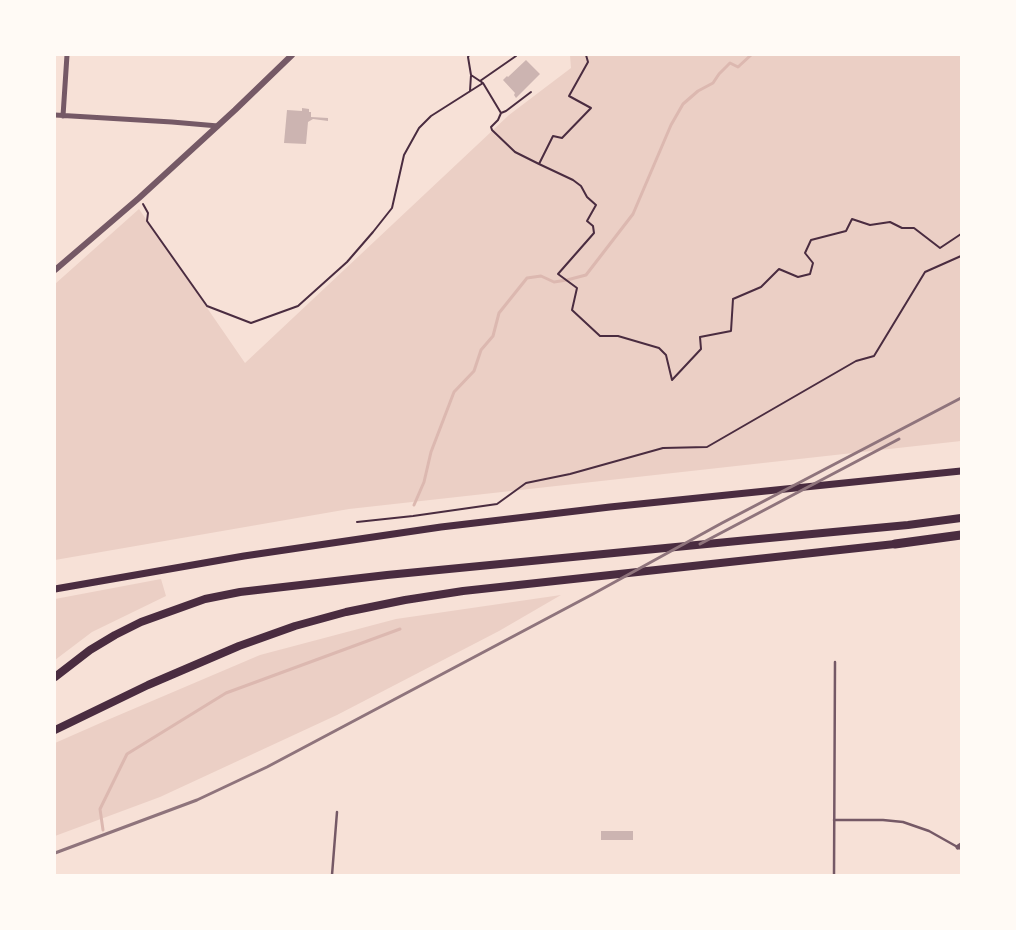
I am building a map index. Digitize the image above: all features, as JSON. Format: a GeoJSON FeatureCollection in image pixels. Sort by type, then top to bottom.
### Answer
{"type":"FeatureCollection","features":[{"type":"Feature","properties":{"kind":"highway"},"geometry":{"type":"LineString","coordinates":[[895,544],[961,535]]}},
{"type":"Feature","properties":{"kind":"highway"},"geometry":{"type":"LineString","coordinates":[[895,544],[961,541]]}},
{"type":"Feature","properties":{"kind":"main road"},"geometry":{"type":"LineString","coordinates":[[55,589],[208,562],[378,536],[559,513],[961,471]]}},
{"type":"Feature","properties":{"kind":"main road"},"geometry":{"type":"LineString","coordinates":[[55,677],[90,650],[140,622],[205,599],[240,592],[386,575],[908,525],[961,518]]}},
{"type":"Feature","properties":{"kind":"main road"},"geometry":{"type":"LineString","coordinates":[[55,730],[155,682],[239,646],[295,626],[346,612],[463,591],[895,544]]}},
{"type":"Feature","properties":{"kind":"street"},"geometry":{"type":"LineString","coordinates":[[63,116],[67,55]]}},
{"type":"Feature","properties":{"kind":"street"},"geometry":{"type":"LineString","coordinates":[[55,270],[139,198],[292,55]]}},
{"type":"Feature","properties":{"kind":"street"},"geometry":{"type":"LineString","coordinates":[[55,115],[218,126]]}},
{"type":"Feature","properties":{"kind":"lane"},"geometry":{"type":"LineString","coordinates":[[834,875],[836,662]]}},
{"type":"Feature","properties":{"kind":"lane"},"geometry":{"type":"LineString","coordinates":[[332,875],[337,812]]}},
{"type":"Feature","properties":{"kind":"lane"},"geometry":{"type":"LineString","coordinates":[[834,820],[903,822],[929,831],[960,847]]}},
{"type":"Feature","properties":{"kind":"path"},"geometry":{"type":"LineString","coordinates":[[469,55],[470,90]]}},
{"type":"Feature","properties":{"kind":"path"},"geometry":{"type":"LineString","coordinates":[[539,164],[553,136],[562,138],[590,108],[569,96],[588,62],[586,55]]}},
{"type":"Feature","properties":{"kind":"path"},"geometry":{"type":"LineString","coordinates":[[480,81],[516,56]]}},
{"type":"Feature","properties":{"kind":"path"},"geometry":{"type":"LineString","coordinates":[[471,75],[483,83],[501,113]]}},
{"type":"Feature","properties":{"kind":"path"},"geometry":{"type":"LineString","coordinates":[[148,213],[147,222],[206,306],[251,323],[298,306],[347,262],[392,208],[404,156],[419,128],[431,116],[483,83]]}},
{"type":"Feature","properties":{"kind":"path"},"geometry":{"type":"LineString","coordinates":[[531,92],[501,113],[498,120],[491,127],[515,152],[573,180],[581,186],[587,197],[596,205],[587,220],[593,226],[594,233],[558,274],[577,288],[572,310],[600,336],[618,336],[659,348],[666,355],[672,380],[701,349],[700,337],[731,331],[734,299],[760,287],[779,269],[798,277],[810,274],[813,263],[805,253],[811,240],[846,231],[852,219],[870,225],[890,222],[902,228],[914,228],[940,248],[961,234]]}},
{"type":"Feature","properties":{"kind":"path"},"geometry":{"type":"LineString","coordinates":[[358,522],[497,504],[526,483],[570,474],[664,448],[707,447],[856,362],[874,356],[925,272],[961,256]]}},
{"type":"Feature","properties":{"kind":"shaded area"},"geometry":{"type":"Polygon","coordinates":[[[570,55],[961,55],[961,441],[349,509],[55,560],[55,284],[139,209],[245,363],[509,115],[571,68],[570,55]]]}},
{"type":"Feature","properties":{"kind":"shaded area"},"geometry":{"type":"Polygon","coordinates":[[[161,579],[166,596],[92,632],[55,660],[55,599],[161,579]]]}},
{"type":"Feature","properties":{"kind":"shaded area"},"geometry":{"type":"Polygon","coordinates":[[[561,595],[499,631],[337,715],[160,797],[55,836],[55,743],[260,655],[396,619],[561,595]]]}},
{"type":"Feature","properties":{"kind":"building"},"geometry":{"type":"Polygon","coordinates":[[[526,60],[540,74],[516,98],[515,93],[503,80],[526,60]]]}},
{"type":"Feature","properties":{"kind":"building"},"geometry":{"type":"Polygon","coordinates":[[[302,108],[309,109],[311,117],[328,118],[328,121],[313,119],[308,122],[306,144],[284,143],[287,110],[302,111],[302,108]]]}},
{"type":"Feature","properties":{"kind":"building"},"geometry":{"type":"Polygon","coordinates":[[[601,831],[633,831],[633,840],[601,840],[601,831]]]}},
{"type":"Feature","properties":{"kind":"waterway"},"geometry":{"type":"LineString","coordinates":[[414,505],[424,482],[431,452],[454,392],[474,371],[481,350],[493,336],[499,313],[527,278],[541,276],[554,282],[586,275],[633,214],[671,125],[683,104],[698,91],[713,83],[730,63],[738,67],[751,55]]}},
{"type":"Feature","properties":{"kind":"waterway"},"geometry":{"type":"LineString","coordinates":[[103,830],[100,809],[127,754],[226,693],[400,629]]}},
{"type":"Feature","properties":{"kind":"railway"},"geometry":{"type":"LineString","coordinates":[[55,853],[197,800],[267,767],[593,594],[722,523],[961,398]]}},
{"type":"Feature","properties":{"kind":"railway"},"geometry":{"type":"LineString","coordinates":[[700,544],[899,439]]}}]}
